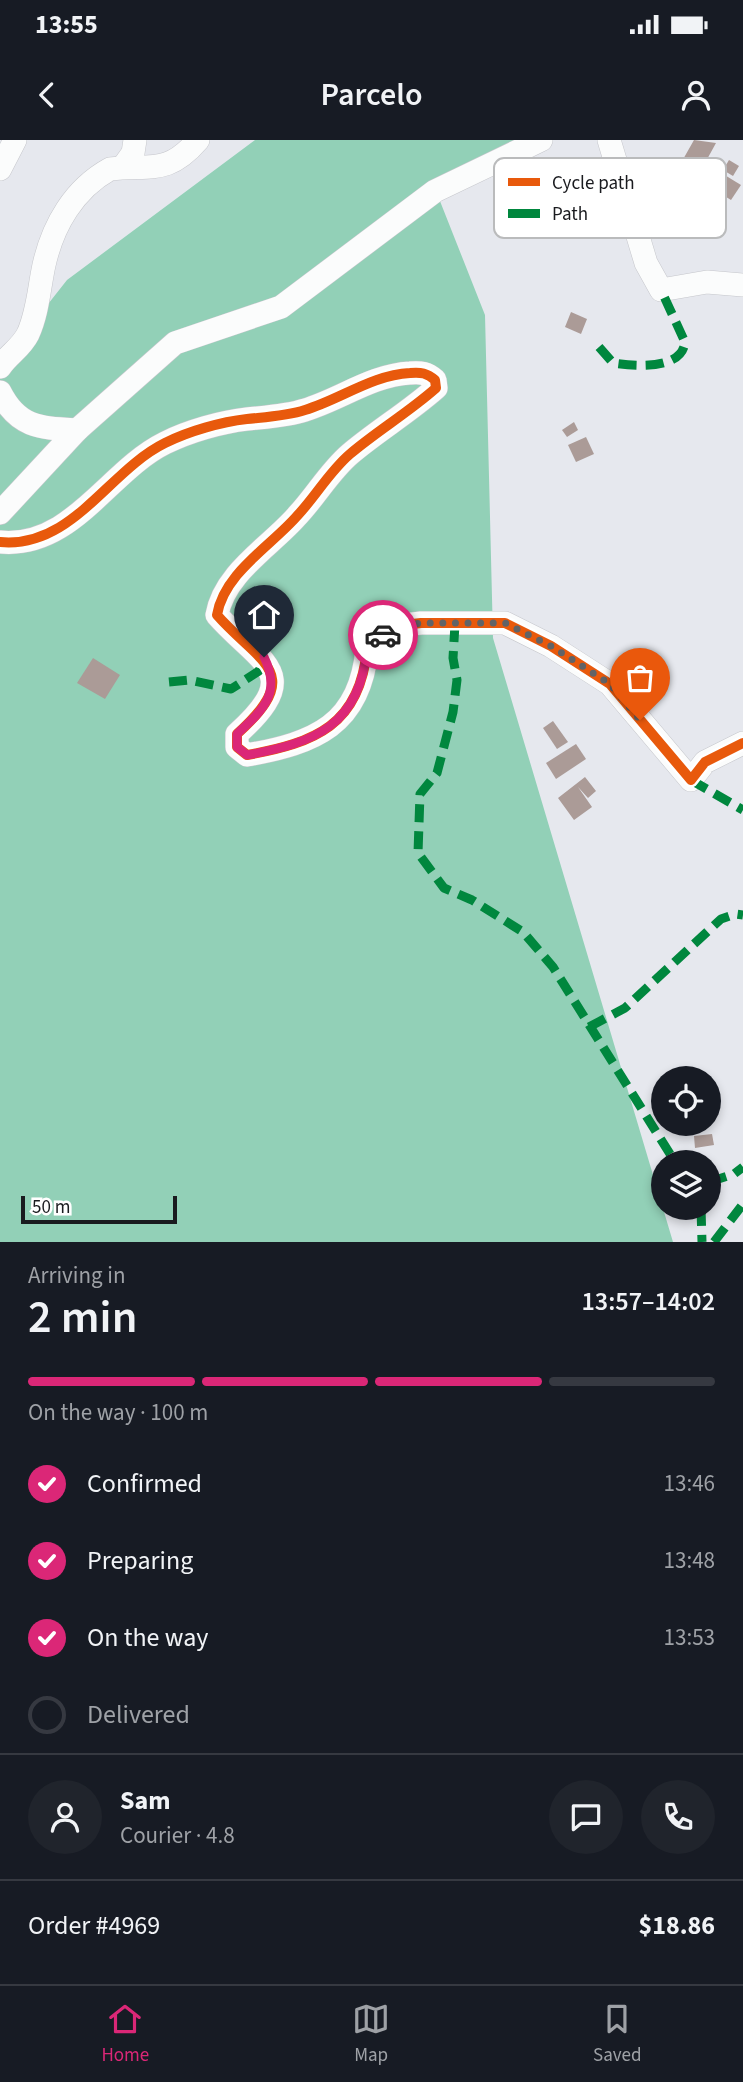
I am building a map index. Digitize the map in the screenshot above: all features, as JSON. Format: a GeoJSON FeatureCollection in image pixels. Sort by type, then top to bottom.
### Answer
{"type":"FeatureCollection","features":[{"type":"Feature","properties":{"kind":"street"},"geometry":{"type":"LineString","coordinates":[[0,169],[15,140]]}},
{"type":"Feature","properties":{"kind":"street"},"geometry":{"type":"LineString","coordinates":[[123,167],[133,153],[135,140]]}},
{"type":"Feature","properties":{"kind":"street"},"geometry":{"type":"LineString","coordinates":[[0,367],[20,347],[28,333],[36,311],[44,262],[59,222],[76,195],[97,176],[110,169],[123,167],[141,170],[162,167],[186,154],[198,140]]}},
{"type":"Feature","properties":{"kind":"street"},"geometry":{"type":"LineString","coordinates":[[504,158],[541,140]]}},
{"type":"Feature","properties":{"kind":"street"},"geometry":{"type":"LineString","coordinates":[[609,140],[614,158]]}},
{"type":"Feature","properties":{"kind":"street"},"geometry":{"type":"LineString","coordinates":[[0,513],[77,430],[175,343],[281,307],[435,191],[494,163]]}},
{"type":"Feature","properties":{"kind":"street"},"geometry":{"type":"LineString","coordinates":[[638,238],[646,263],[661,290],[707,282],[743,285]]}},
{"type":"Feature","properties":{"kind":"street"},"geometry":{"type":"LineString","coordinates":[[0,542],[58,529],[137,463],[166,443],[244,419],[304,411],[377,379],[427,373],[435,380],[436,388],[349,455],[323,481],[296,518],[235,578],[219,603],[217,615],[264,657],[271,673],[272,689],[259,714],[237,734],[237,747],[247,755],[258,753],[297,745],[324,731],[347,709],[365,676],[367,649],[395,626],[421,623],[505,623],[551,646],[610,684],[691,780],[705,762],[743,743]]}},
{"type":"Feature","properties":{"kind":"street"},"geometry":{"type":"LineString","coordinates":[[0,392],[16,417],[41,428],[77,430]]}},
{"type":"Feature","properties":{"kind":"green space"},"geometry":{"type":"Polygon","coordinates":[[[255,140],[530,140],[436,191],[485,315],[493,638],[651,1168],[651,1220],[666,1220],[673,1242],[0,1242],[0,365],[67,280],[255,140]]]}},
{"type":"Feature","properties":{"kind":"building"},"geometry":{"type":"Polygon","coordinates":[[[694,140],[716,143],[708,158],[684,158],[694,140]]]}},
{"type":"Feature","properties":{"kind":"building"},"geometry":{"type":"Polygon","coordinates":[[[729,160],[739,166],[733,176],[726,172],[729,160]]]}},
{"type":"Feature","properties":{"kind":"building"},"geometry":{"type":"Polygon","coordinates":[[[726,176],[741,185],[731,200],[726,197],[726,176]]]}},
{"type":"Feature","properties":{"kind":"building"},"geometry":{"type":"Polygon","coordinates":[[[571,312],[587,319],[581,334],[565,327],[571,312]]]}},
{"type":"Feature","properties":{"kind":"building"},"geometry":{"type":"Polygon","coordinates":[[[574,422],[578,430],[567,437],[562,430],[574,422]]]}},
{"type":"Feature","properties":{"kind":"building"},"geometry":{"type":"Polygon","coordinates":[[[586,437],[594,454],[576,462],[568,445],[586,437]]]}},
{"type":"Feature","properties":{"kind":"building"},"geometry":{"type":"Polygon","coordinates":[[[93,658],[120,675],[105,699],[77,683],[93,658]]]}},
{"type":"Feature","properties":{"kind":"building"},"geometry":{"type":"Polygon","coordinates":[[[553,721],[568,742],[557,749],[543,728],[553,721]]]}},
{"type":"Feature","properties":{"kind":"building"},"geometry":{"type":"Polygon","coordinates":[[[576,744],[586,759],[556,779],[546,763],[576,744]]]}},
{"type":"Feature","properties":{"kind":"building"},"geometry":{"type":"Polygon","coordinates":[[[585,777],[596,791],[588,798],[578,787],[592,807],[574,820],[558,798],[585,777]]]}},
{"type":"Feature","properties":{"kind":"building"},"geometry":{"type":"Polygon","coordinates":[[[694,1136],[712,1136],[714,1145],[695,1148],[694,1136]]]}},
{"type":"Feature","properties":{"kind":"marked path"},"geometry":{"type":"LineString","coordinates":[[599,347],[613,363],[644,365],[675,358],[682,351],[685,342],[661,290]]}},
{"type":"Feature","properties":{"kind":"marked path"},"geometry":{"type":"LineString","coordinates":[[455,624],[453,658],[457,680],[453,712],[437,773],[420,794],[418,853],[444,888],[472,900],[523,932],[553,967],[667,1150]]}},
{"type":"Feature","properties":{"kind":"marked path"},"geometry":{"type":"LineString","coordinates":[[169,682],[189,680],[231,689],[259,671],[264,657]]}},
{"type":"Feature","properties":{"kind":"marked path"},"geometry":{"type":"LineString","coordinates":[[691,780],[743,810]]}},
{"type":"Feature","properties":{"kind":"marked path"},"geometry":{"type":"LineString","coordinates":[[589,1027],[625,1008],[721,919],[736,914],[743,915]]}},
{"type":"Feature","properties":{"kind":"marked path"},"geometry":{"type":"LineString","coordinates":[[721,1178],[734,1174],[743,1167]]}},
{"type":"Feature","properties":{"kind":"marked path"},"geometry":{"type":"LineString","coordinates":[[714,1242],[743,1204]]}},
{"type":"Feature","properties":{"kind":"marked path"},"geometry":{"type":"LineString","coordinates":[[701,1220],[702,1242]]}},
{"type":"Feature","properties":{"kind":"cycle path"},"geometry":{"type":"LineString","coordinates":[[0,542],[25,541],[48,533],[69,521],[144,456],[184,435],[227,422],[298,412],[383,378],[410,373],[424,374],[435,380],[436,388],[342,461],[297,516],[239,573],[221,600],[217,615],[260,658],[269,670],[272,682],[269,696],[258,713],[237,734],[237,747],[247,755],[271,750],[313,736],[330,726],[344,713],[355,696],[363,675],[367,649],[395,626],[421,623],[505,623],[551,646],[610,684],[691,780],[705,762],[743,743]]}},
{"type":"Feature","properties":{"kind":"way so far"},"geometry":{"type":"LineString","coordinates":[[383,635],[395,626],[421,623],[505,623],[551,646],[610,684],[640,720]]}},
{"type":"Feature","properties":{"kind":"route"},"geometry":{"type":"LineString","coordinates":[[264,657],[271,673],[272,689],[259,714],[237,734],[237,747],[247,755],[297,745],[324,731],[347,709],[365,676],[367,649],[383,635]]}}]}
